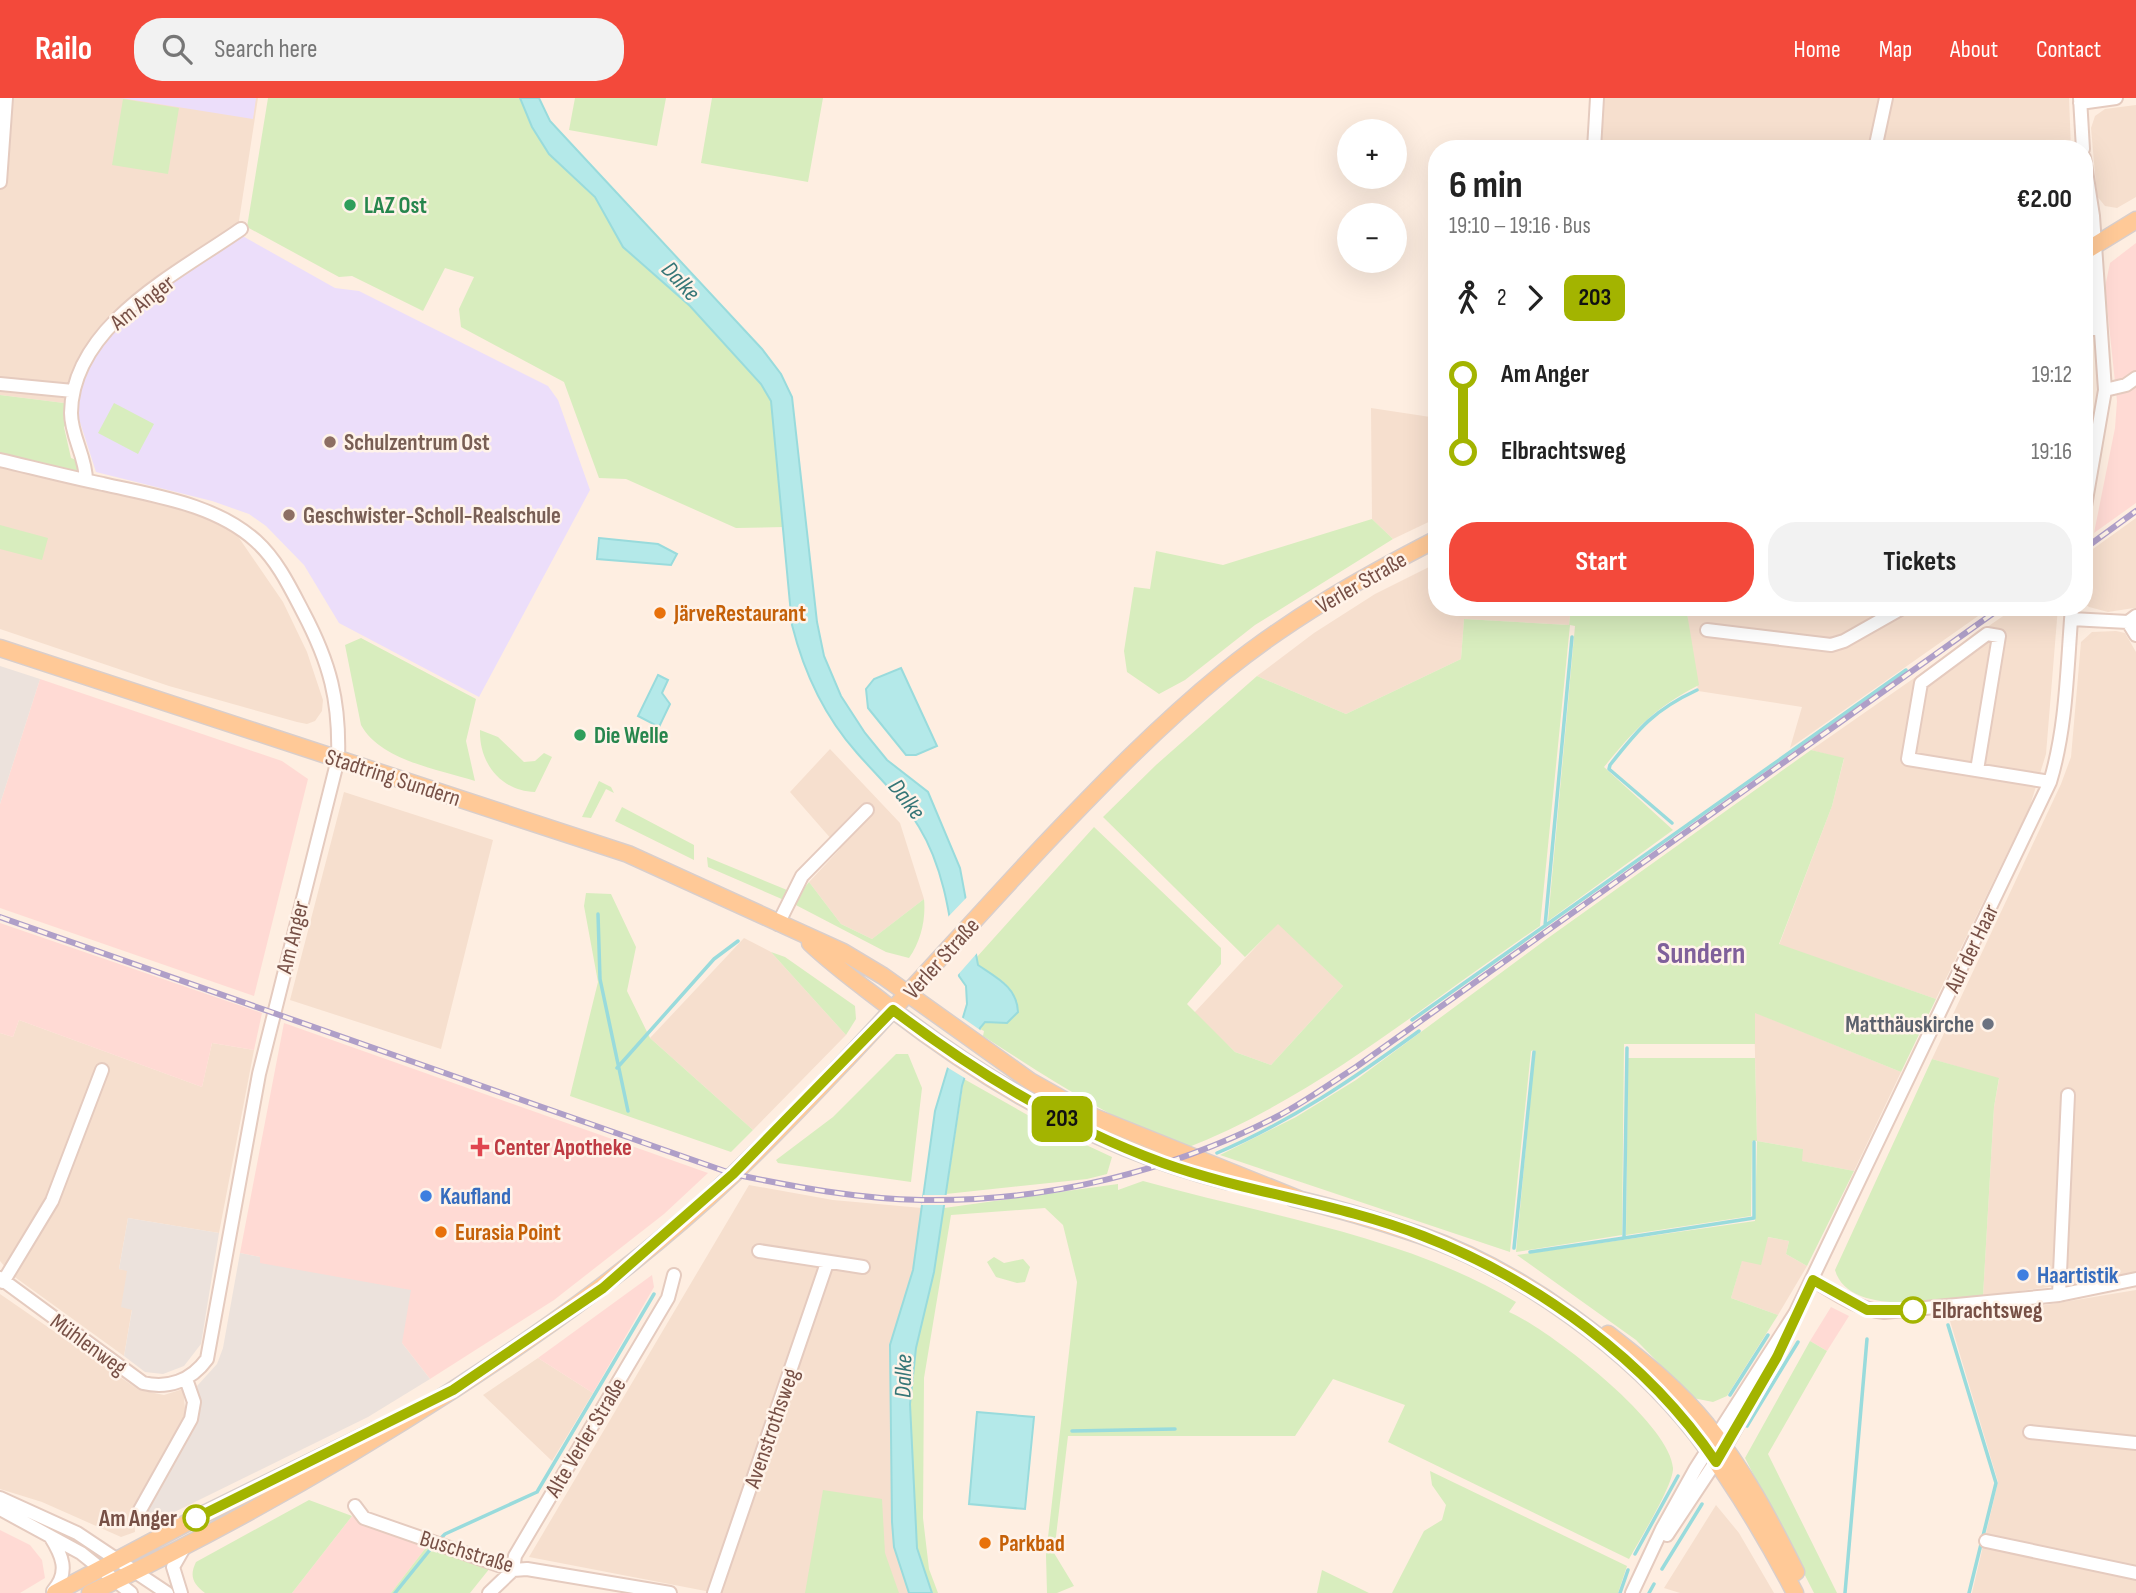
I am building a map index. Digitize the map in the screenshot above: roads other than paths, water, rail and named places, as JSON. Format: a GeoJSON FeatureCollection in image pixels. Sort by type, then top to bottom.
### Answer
{"type":"FeatureCollection","features":[{"type":"Feature","properties":{"kind":"main road"},"geometry":{"type":"LineString","coordinates":[[2093,247],[2136,220]]}},
{"type":"Feature","properties":{"kind":"main road","name":"Verler Straße"},"geometry":{"type":"LineString","coordinates":[[90,1593],[185,1546],[351,1456],[603,1288],[652,1248],[733,1174],[893,1010],[1115,771],[1227,669],[1372,572],[1428,544]]}},
{"type":"Feature","properties":{"kind":"main road","name":"Stadtring Sundern"},"geometry":{"type":"LineString","coordinates":[[0,648],[628,854],[843,952],[883,976],[1030,1081],[1094,1117],[1301,1200]]}},
{"type":"Feature","properties":{"kind":"main road","name":"Stadtring Sundern"},"geometry":{"type":"LineString","coordinates":[[803,936],[833,966],[948,1050],[1026,1099],[1096,1136],[1175,1167],[1301,1200],[1422,1236],[1530,1288],[1601,1339],[1716,1450],[1774,1529],[1805,1593]]}},
{"type":"Feature","properties":{"kind":"main road","name":"Verler Straße"},"geometry":{"type":"LineString","coordinates":[[54,1593],[453,1390]]}},
{"type":"Feature","properties":{"kind":"main road","name":"Stadtring Sundern"},"geometry":{"type":"LineString","coordinates":[[1716,1450],[1795,1593]]}},
{"type":"Feature","properties":{"kind":"street"},"geometry":{"type":"LineString","coordinates":[[0,182],[6,98]]}},
{"type":"Feature","properties":{"kind":"street"},"geometry":{"type":"LineString","coordinates":[[1595,140],[1597,98]]}},
{"type":"Feature","properties":{"kind":"street"},"geometry":{"type":"LineString","coordinates":[[1877,140],[1886,98]]}},
{"type":"Feature","properties":{"kind":"street"},"geometry":{"type":"LineString","coordinates":[[2082,140],[2080,101],[2116,98]]}},
{"type":"Feature","properties":{"kind":"street","name":"Am Anger"},"geometry":{"type":"LineString","coordinates":[[86,480],[86,468],[71,417],[73,391],[95,341],[122,313],[241,229]]}},
{"type":"Feature","properties":{"kind":"street"},"geometry":{"type":"LineString","coordinates":[[2093,277],[2105,390],[2093,460]]}},
{"type":"Feature","properties":{"kind":"street"},"geometry":{"type":"LineString","coordinates":[[2093,323],[2101,353]]}},
{"type":"Feature","properties":{"kind":"street"},"geometry":{"type":"LineString","coordinates":[[2105,390],[2126,385],[2136,378]]}},
{"type":"Feature","properties":{"kind":"street"},"geometry":{"type":"LineString","coordinates":[[0,384],[73,391]]}},
{"type":"Feature","properties":{"kind":"street","name":"Am Anger"},"geometry":{"type":"LineString","coordinates":[[0,460],[214,514],[258,542],[284,575],[330,671],[340,718],[338,759],[259,1074],[211,1347],[201,1367],[186,1379]]}},
{"type":"Feature","properties":{"kind":"street"},"geometry":{"type":"LineString","coordinates":[[2093,615],[2132,619],[2136,635]]}},
{"type":"Feature","properties":{"kind":"street"},"geometry":{"type":"LineString","coordinates":[[1707,630],[1831,645],[1844,641],[1888,616]]}},
{"type":"Feature","properties":{"kind":"street","name":"Auf der Haar"},"geometry":{"type":"LineString","coordinates":[[1632,1593],[1662,1529],[1777,1357],[1796,1312],[2050,782],[2060,741],[2071,616]]}},
{"type":"Feature","properties":{"kind":"street"},"geometry":{"type":"LineString","coordinates":[[1978,770],[1999,636],[1987,634],[1921,683],[1908,759],[2050,782]]}},
{"type":"Feature","properties":{"kind":"street"},"geometry":{"type":"LineString","coordinates":[[778,924],[802,876],[867,810]]}},
{"type":"Feature","properties":{"kind":"street"},"geometry":{"type":"LineString","coordinates":[[2,1280],[52,1201],[102,1070]]}},
{"type":"Feature","properties":{"kind":"street"},"geometry":{"type":"LineString","coordinates":[[2059,1295],[2068,1095]]}},
{"type":"Feature","properties":{"kind":"street"},"geometry":{"type":"LineString","coordinates":[[759,1251],[863,1267]]}},
{"type":"Feature","properties":{"kind":"street","name":"Avenstrothsweg"},"geometry":{"type":"LineString","coordinates":[[714,1593],[827,1263]]}},
{"type":"Feature","properties":{"kind":"street","name":"Alte Verler Straße"},"geometry":{"type":"LineString","coordinates":[[488,1593],[513,1570],[515,1556],[668,1298],[674,1275]]}},
{"type":"Feature","properties":{"kind":"street"},"geometry":{"type":"LineString","coordinates":[[1813,1280],[1867,1310],[1884,1311],[2059,1295],[2136,1279]]}},
{"type":"Feature","properties":{"kind":"street","name":"Mühlenweg"},"geometry":{"type":"LineString","coordinates":[[2,1280],[143,1383],[164,1386],[186,1379]]}},
{"type":"Feature","properties":{"kind":"street"},"geometry":{"type":"LineString","coordinates":[[140,1510],[191,1419],[194,1402],[186,1379]]}},
{"type":"Feature","properties":{"kind":"street"},"geometry":{"type":"LineString","coordinates":[[2030,1432],[2136,1443]]}},
{"type":"Feature","properties":{"kind":"street"},"geometry":{"type":"LineString","coordinates":[[0,1498],[68,1528],[167,1593]]}},
{"type":"Feature","properties":{"kind":"street","name":"Buschstraße"},"geometry":{"type":"LineString","coordinates":[[355,1506],[364,1518],[513,1570],[527,1569],[670,1593]]}},
{"type":"Feature","properties":{"kind":"street"},"geometry":{"type":"LineString","coordinates":[[0,1509],[47,1532],[131,1593]]}},
{"type":"Feature","properties":{"kind":"street"},"geometry":{"type":"LineString","coordinates":[[47,1532],[61,1554],[64,1570],[62,1582],[54,1593]]}},
{"type":"Feature","properties":{"kind":"street"},"geometry":{"type":"LineString","coordinates":[[1986,1541],[2136,1573]]}},
{"type":"Feature","properties":{"kind":"street"},"geometry":{"type":"LineString","coordinates":[[181,1593],[173,1567],[185,1546]]}},
{"type":"Feature","properties":{"kind":"water","name":"Dalke"},"geometry":{"type":"Polygon","coordinates":[[[520,98],[539,98],[550,121],[762,349],[781,374],[792,397],[817,622],[824,656],[841,696],[865,733],[887,760],[928,792],[960,868],[978,965],[1005,984],[1017,1003],[1018,1012],[1007,1023],[985,1022],[980,1028],[962,1086],[934,1272],[916,1348],[910,1404],[917,1548],[932,1593],[909,1593],[894,1547],[890,1345],[913,1270],[935,1111],[967,1004],[966,986],[959,976],[941,880],[936,862],[919,827],[845,739],[825,709],[803,660],[792,625],[771,401],[761,384],[690,306],[623,247],[595,197],[549,154],[532,127],[520,98]]]}},
{"type":"Feature","properties":{"kind":"water"},"geometry":{"type":"Polygon","coordinates":[[[599,538],[658,544],[677,554],[671,565],[597,559],[599,538]]]}},
{"type":"Feature","properties":{"kind":"water"},"geometry":{"type":"Polygon","coordinates":[[[901,668],[937,746],[916,755],[906,755],[868,708],[866,689],[874,679],[901,668]]]}},
{"type":"Feature","properties":{"kind":"water"},"geometry":{"type":"Polygon","coordinates":[[[658,675],[668,680],[662,693],[670,704],[659,727],[638,716],[658,675]]]}},
{"type":"Feature","properties":{"kind":"water"},"geometry":{"type":"Polygon","coordinates":[[[977,1412],[1034,1417],[1025,1509],[969,1504],[977,1412]]]}},
{"type":"Feature","properties":{"kind":"waterway"},"geometry":{"type":"LineString","coordinates":[[1545,926],[1572,637]]}},
{"type":"Feature","properties":{"kind":"waterway"},"geometry":{"type":"LineString","coordinates":[[1412,1020],[1906,670]]}},
{"type":"Feature","properties":{"kind":"waterway"},"geometry":{"type":"LineString","coordinates":[[1672,823],[1609,769],[1620,752],[1648,721],[1669,705],[1697,690]]}},
{"type":"Feature","properties":{"kind":"waterway"},"geometry":{"type":"LineString","coordinates":[[598,914],[600,979],[628,1111]]}},
{"type":"Feature","properties":{"kind":"waterway"},"geometry":{"type":"LineString","coordinates":[[617,1068],[714,959],[738,941]]}},
{"type":"Feature","properties":{"kind":"waterway"},"geometry":{"type":"LineString","coordinates":[[1217,1153],[1321,1098],[1419,1031]]}},
{"type":"Feature","properties":{"kind":"waterway"},"geometry":{"type":"LineString","coordinates":[[1530,1252],[1624,1238],[1627,1048]]}},
{"type":"Feature","properties":{"kind":"waterway"},"geometry":{"type":"LineString","coordinates":[[1514,1248],[1534,1052]]}},
{"type":"Feature","properties":{"kind":"waterway"},"geometry":{"type":"LineString","coordinates":[[1624,1238],[1754,1218],[1754,1142]]}},
{"type":"Feature","properties":{"kind":"waterway"},"geometry":{"type":"LineString","coordinates":[[438,1541],[445,1534],[537,1492],[654,1294]]}},
{"type":"Feature","properties":{"kind":"waterway"},"geometry":{"type":"LineString","coordinates":[[1948,1325],[1996,1483],[1969,1593]]}},
{"type":"Feature","properties":{"kind":"waterway"},"geometry":{"type":"LineString","coordinates":[[1730,1395],[1768,1335]]}},
{"type":"Feature","properties":{"kind":"waterway"},"geometry":{"type":"LineString","coordinates":[[1845,1593],[1867,1339]]}},
{"type":"Feature","properties":{"kind":"waterway"},"geometry":{"type":"LineString","coordinates":[[1747,1426],[1798,1342]]}},
{"type":"Feature","properties":{"kind":"waterway"},"geometry":{"type":"LineString","coordinates":[[1072,1431],[1175,1429]]}},
{"type":"Feature","properties":{"kind":"waterway"},"geometry":{"type":"LineString","coordinates":[[1635,1554],[1678,1476]]}},
{"type":"Feature","properties":{"kind":"waterway"},"geometry":{"type":"LineString","coordinates":[[1662,1569],[1702,1504]]}},
{"type":"Feature","properties":{"kind":"waterway"},"geometry":{"type":"LineString","coordinates":[[395,1593],[433,1546]]}},
{"type":"Feature","properties":{"kind":"waterway"},"geometry":{"type":"LineString","coordinates":[[1620,1593],[1628,1570]]}},
{"type":"Feature","properties":{"kind":"waterway"},"geometry":{"type":"LineString","coordinates":[[1649,1593],[1654,1584]]}},
{"type":"Feature","properties":{"kind":"railway"},"geometry":{"type":"LineString","coordinates":[[2093,542],[2136,511]]}},
{"type":"Feature","properties":{"kind":"railway"},"geometry":{"type":"LineString","coordinates":[[0,917],[733,1174],[827,1192],[898,1199],[1015,1196],[1106,1180],[1195,1153],[1299,1104],[1356,1067],[1989,616]]}},
{"type":"Feature","properties":{"kind":"place","name":"LAZ Ost"},"geometry":{"type":"Point","coordinates":[350,205]}},
{"type":"Feature","properties":{"kind":"place","name":"Schulzentrum Ost"},"geometry":{"type":"Point","coordinates":[330,442]}},
{"type":"Feature","properties":{"kind":"place","name":"Geschwister-Scholl-Realschule"},"geometry":{"type":"Point","coordinates":[289,515]}},
{"type":"Feature","properties":{"kind":"place","name":"JärveRestaurant"},"geometry":{"type":"Point","coordinates":[660,613]}},
{"type":"Feature","properties":{"kind":"place","name":"Die Welle"},"geometry":{"type":"Point","coordinates":[580,735]}},
{"type":"Feature","properties":{"kind":"place","name":"Matthäuskirche"},"geometry":{"type":"Point","coordinates":[1988,1024]}},
{"type":"Feature","properties":{"kind":"place","name":"Center Apotheke"},"geometry":{"type":"Point","coordinates":[480,1147]}},
{"type":"Feature","properties":{"kind":"place","name":"Kaufland"},"geometry":{"type":"Point","coordinates":[426,1196]}},
{"type":"Feature","properties":{"kind":"place","name":"Eurasia Point"},"geometry":{"type":"Point","coordinates":[441,1232]}},
{"type":"Feature","properties":{"kind":"place","name":"Haartistik"},"geometry":{"type":"Point","coordinates":[2023,1275]}},
{"type":"Feature","properties":{"kind":"place","name":"Elbrachtsweg"},"geometry":{"type":"Point","coordinates":[1913,1310]}},
{"type":"Feature","properties":{"kind":"place","name":"Am Anger"},"geometry":{"type":"Point","coordinates":[196,1518]}},
{"type":"Feature","properties":{"kind":"place","name":"Parkbad"},"geometry":{"type":"Point","coordinates":[985,1543]}},
{"type":"Feature","properties":{"kind":"district","name":"Sundern"},"geometry":{"type":"Point","coordinates":[1701,953]}}]}
